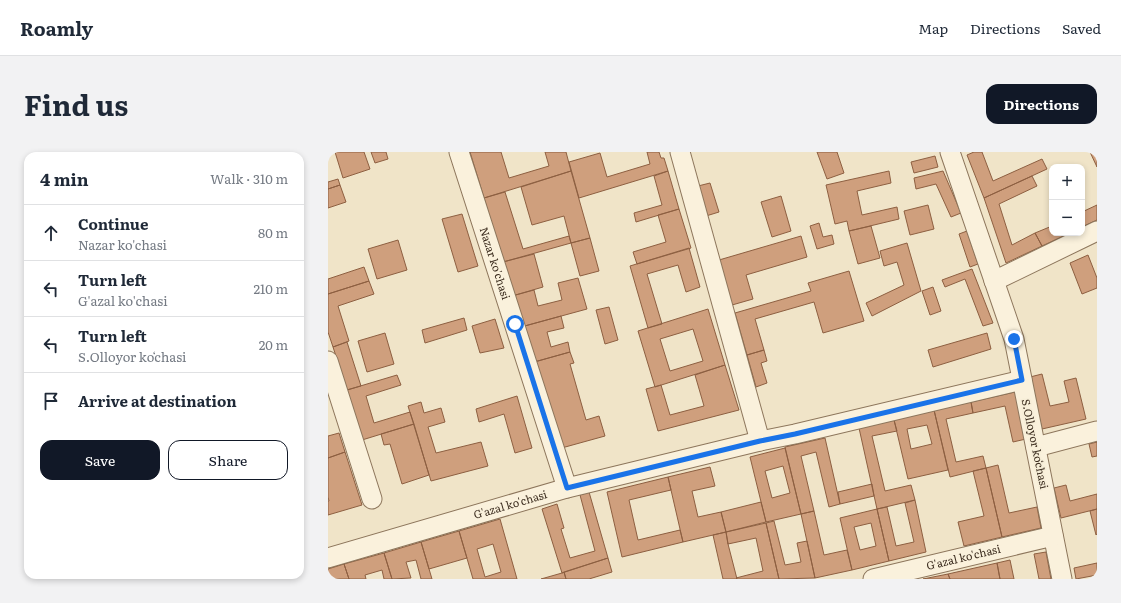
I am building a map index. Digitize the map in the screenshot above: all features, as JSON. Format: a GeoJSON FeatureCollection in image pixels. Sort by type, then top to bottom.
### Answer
{"type":"FeatureCollection","features":[{"type":"Feature","properties":{"kind":"street","name":"Nazar ko'chasi"},"geometry":{"type":"LineString","coordinates":[[459,152],[567,488]]}},
{"type":"Feature","properties":{"kind":"street"},"geometry":{"type":"LineString","coordinates":[[680,152],[760,441]]}},
{"type":"Feature","properties":{"kind":"street","name":"S.Olloyor koʻchasi"},"geometry":{"type":"LineString","coordinates":[[950,152],[1014,339],[1062,579]]}},
{"type":"Feature","properties":{"kind":"street"},"geometry":{"type":"LineString","coordinates":[[994,281],[1097,232]]}},
{"type":"Feature","properties":{"kind":"street"},"geometry":{"type":"LineString","coordinates":[[328,361],[372,500]]}},
{"type":"Feature","properties":{"kind":"street","name":"G'azal ko'chasi"},"geometry":{"type":"LineString","coordinates":[[328,558],[567,488],[1022,380]]}},
{"type":"Feature","properties":{"kind":"street"},"geometry":{"type":"LineString","coordinates":[[1036,447],[1097,431]]}},
{"type":"Feature","properties":{"kind":"street","name":"G'azal ko'chasi"},"geometry":{"type":"LineString","coordinates":[[873,579],[1054,536]]}},
{"type":"Feature","properties":{"kind":"building"},"geometry":{"type":"Polygon","coordinates":[[[335,152],[364,152],[370,169],[343,178],[335,152]]]}},
{"type":"Feature","properties":{"kind":"building"},"geometry":{"type":"Polygon","coordinates":[[[371,152],[386,152],[388,159],[375,163],[371,152]]]}},
{"type":"Feature","properties":{"kind":"building"},"geometry":{"type":"Polygon","coordinates":[[[470,152],[501,152],[509,178],[549,166],[545,152],[566,152],[571,171],[484,198],[470,152]]]}},
{"type":"Feature","properties":{"kind":"building"},"geometry":{"type":"Polygon","coordinates":[[[647,152],[659,152],[661,158],[664,158],[668,171],[579,198],[569,162],[600,153],[607,177],[650,164],[647,152]]]}},
{"type":"Feature","properties":{"kind":"building"},"geometry":{"type":"Polygon","coordinates":[[[817,152],[837,152],[844,173],[827,179],[817,152]]]}},
{"type":"Feature","properties":{"kind":"building"},"geometry":{"type":"Polygon","coordinates":[[[974,152],[982,152],[993,181],[1042,159],[1047,169],[984,198],[967,155],[974,152]]]}},
{"type":"Feature","properties":{"kind":"building"},"geometry":{"type":"Polygon","coordinates":[[[1090,152],[1097,152],[1097,167],[1090,152]]]}},
{"type":"Feature","properties":{"kind":"building"},"geometry":{"type":"Polygon","coordinates":[[[935,156],[938,167],[914,173],[911,162],[935,156]]]}},
{"type":"Feature","properties":{"kind":"building"},"geometry":{"type":"Polygon","coordinates":[[[571,171],[590,238],[571,243],[564,216],[532,225],[521,187],[571,171]]]}},
{"type":"Feature","properties":{"kind":"building"},"geometry":{"type":"Polygon","coordinates":[[[668,171],[679,209],[636,222],[634,213],[662,205],[654,176],[668,171]]]}},
{"type":"Feature","properties":{"kind":"building"},"geometry":{"type":"Polygon","coordinates":[[[889,171],[891,183],[857,191],[862,215],[897,207],[899,219],[849,231],[847,221],[835,224],[826,185],[889,171]]]}},
{"type":"Feature","properties":{"kind":"building"},"geometry":{"type":"Polygon","coordinates":[[[943,171],[961,213],[951,217],[936,184],[916,189],[914,178],[943,171]]]}},
{"type":"Feature","properties":{"kind":"building"},"geometry":{"type":"Polygon","coordinates":[[[1032,176],[1037,186],[999,204],[1012,245],[1035,233],[1042,246],[1006,263],[984,198],[1032,176]]]}},
{"type":"Feature","properties":{"kind":"building"},"geometry":{"type":"Polygon","coordinates":[[[338,179],[340,185],[328,189],[328,182],[338,179]]]}},
{"type":"Feature","properties":{"kind":"building"},"geometry":{"type":"Polygon","coordinates":[[[710,183],[719,212],[706,216],[698,186],[710,183]]]}},
{"type":"Feature","properties":{"kind":"building"},"geometry":{"type":"Polygon","coordinates":[[[340,185],[346,202],[328,208],[328,189],[340,185]]]}},
{"type":"Feature","properties":{"kind":"building"},"geometry":{"type":"Polygon","coordinates":[[[505,192],[523,249],[569,236],[571,243],[503,262],[484,198],[505,192]]]}},
{"type":"Feature","properties":{"kind":"building"},"geometry":{"type":"Polygon","coordinates":[[[781,196],[791,231],[772,237],[761,202],[781,196]]]}},
{"type":"Feature","properties":{"kind":"building"},"geometry":{"type":"Polygon","coordinates":[[[928,205],[934,229],[910,235],[904,211],[928,205]]]}},
{"type":"Feature","properties":{"kind":"building"},"geometry":{"type":"Polygon","coordinates":[[[1097,205],[1097,220],[1085,226],[1085,211],[1097,205]]]}},
{"type":"Feature","properties":{"kind":"building"},"geometry":{"type":"Polygon","coordinates":[[[679,209],[691,248],[637,264],[633,252],[666,242],[658,215],[679,209]]]}},
{"type":"Feature","properties":{"kind":"building"},"geometry":{"type":"Polygon","coordinates":[[[462,214],[478,266],[458,272],[442,219],[462,214]]]}},
{"type":"Feature","properties":{"kind":"building"},"geometry":{"type":"Polygon","coordinates":[[[819,223],[823,237],[832,235],[834,244],[817,249],[810,226],[819,223]]]}},
{"type":"Feature","properties":{"kind":"building"},"geometry":{"type":"Polygon","coordinates":[[[871,226],[880,258],[858,264],[849,231],[871,226]]]}},
{"type":"Feature","properties":{"kind":"building"},"geometry":{"type":"Polygon","coordinates":[[[1049,227],[1049,236],[1064,236],[1042,246],[1035,233],[1049,227]]]}},
{"type":"Feature","properties":{"kind":"building"},"geometry":{"type":"Polygon","coordinates":[[[967,231],[978,264],[970,267],[959,234],[967,231]]]}},
{"type":"Feature","properties":{"kind":"building"},"geometry":{"type":"Polygon","coordinates":[[[801,236],[807,257],[746,275],[753,299],[732,305],[719,260],[801,236]]]}},
{"type":"Feature","properties":{"kind":"building"},"geometry":{"type":"Polygon","coordinates":[[[590,238],[599,271],[580,276],[571,243],[590,238]]]}},
{"type":"Feature","properties":{"kind":"building"},"geometry":{"type":"Polygon","coordinates":[[[398,240],[407,270],[377,279],[368,249],[398,240]]]}},
{"type":"Feature","properties":{"kind":"building"},"geometry":{"type":"Polygon","coordinates":[[[907,243],[921,291],[872,316],[866,303],[904,285],[897,262],[884,266],[880,251],[907,243]]]}},
{"type":"Feature","properties":{"kind":"building"},"geometry":{"type":"Polygon","coordinates":[[[689,248],[700,287],[686,292],[678,265],[647,274],[662,324],[648,328],[630,266],[689,248]]]}},
{"type":"Feature","properties":{"kind":"building"},"geometry":{"type":"Polygon","coordinates":[[[534,254],[543,287],[512,296],[503,262],[534,254]]]}},
{"type":"Feature","properties":{"kind":"building"},"geometry":{"type":"Polygon","coordinates":[[[1088,255],[1097,278],[1097,288],[1082,294],[1070,263],[1088,255]]]}},
{"type":"Feature","properties":{"kind":"building"},"geometry":{"type":"Polygon","coordinates":[[[364,267],[369,281],[328,294],[328,279],[364,267]]]}},
{"type":"Feature","properties":{"kind":"building"},"geometry":{"type":"Polygon","coordinates":[[[972,269],[993,323],[983,326],[965,279],[945,287],[942,280],[972,269]]]}},
{"type":"Feature","properties":{"kind":"building"},"geometry":{"type":"Polygon","coordinates":[[[849,271],[864,321],[823,333],[814,302],[755,319],[764,350],[747,355],[735,313],[811,291],[808,283],[849,271]]]}},
{"type":"Feature","properties":{"kind":"building"},"geometry":{"type":"Polygon","coordinates":[[[578,278],[587,309],[521,327],[512,296],[534,290],[538,306],[562,300],[558,283],[578,278]]]}},
{"type":"Feature","properties":{"kind":"building"},"geometry":{"type":"Polygon","coordinates":[[[369,281],[374,294],[338,306],[349,341],[333,347],[328,332],[328,294],[369,281]]]}},
{"type":"Feature","properties":{"kind":"building"},"geometry":{"type":"Polygon","coordinates":[[[933,287],[941,311],[930,315],[922,291],[933,287]]]}},
{"type":"Feature","properties":{"kind":"building"},"geometry":{"type":"Polygon","coordinates":[[[609,307],[618,340],[605,344],[596,310],[609,307]]]}},
{"type":"Feature","properties":{"kind":"building"},"geometry":{"type":"Polygon","coordinates":[[[708,309],[725,365],[655,387],[638,331],[708,309]],[[693,329],[660,339],[670,371],[703,361],[693,329]]]}},
{"type":"Feature","properties":{"kind":"building"},"geometry":{"type":"Polygon","coordinates":[[[561,316],[564,328],[547,332],[551,347],[568,342],[570,352],[531,363],[521,327],[561,316]]]}},
{"type":"Feature","properties":{"kind":"building"},"geometry":{"type":"Polygon","coordinates":[[[464,318],[467,330],[425,343],[422,330],[464,318]]]}},
{"type":"Feature","properties":{"kind":"building"},"geometry":{"type":"Polygon","coordinates":[[[495,319],[504,348],[480,353],[472,326],[495,319]]]}},
{"type":"Feature","properties":{"kind":"building"},"geometry":{"type":"Polygon","coordinates":[[[385,333],[394,364],[367,372],[358,341],[385,333]]]}},
{"type":"Feature","properties":{"kind":"building"},"geometry":{"type":"Polygon","coordinates":[[[987,333],[991,349],[933,367],[928,350],[987,333]]]}},
{"type":"Feature","properties":{"kind":"building"},"geometry":{"type":"Polygon","coordinates":[[[347,342],[361,386],[347,390],[333,347],[347,342]]]}},
{"type":"Feature","properties":{"kind":"building"},"geometry":{"type":"Polygon","coordinates":[[[764,350],[767,361],[761,363],[767,383],[756,387],[747,355],[764,350]]]}},
{"type":"Feature","properties":{"kind":"building"},"geometry":{"type":"Polygon","coordinates":[[[570,352],[574,363],[570,364],[586,420],[599,416],[605,436],[558,449],[534,362],[570,352]]]}},
{"type":"Feature","properties":{"kind":"building"},"geometry":{"type":"Polygon","coordinates":[[[725,365],[739,410],[658,431],[646,389],[661,385],[670,415],[704,406],[695,375],[725,365]]]}},
{"type":"Feature","properties":{"kind":"building"},"geometry":{"type":"Polygon","coordinates":[[[1042,374],[1050,406],[1069,402],[1064,381],[1076,378],[1086,419],[1042,429],[1030,377],[1042,374]]]}},
{"type":"Feature","properties":{"kind":"building"},"geometry":{"type":"Polygon","coordinates":[[[397,375],[401,385],[366,396],[374,423],[410,412],[414,424],[362,440],[347,390],[397,375]]]}},
{"type":"Feature","properties":{"kind":"building"},"geometry":{"type":"Polygon","coordinates":[[[1015,392],[1026,439],[1013,442],[1005,406],[973,413],[971,402],[1015,392]]]}},
{"type":"Feature","properties":{"kind":"building"},"geometry":{"type":"Polygon","coordinates":[[[517,396],[532,448],[515,453],[504,414],[479,422],[476,409],[517,396]]]}},
{"type":"Feature","properties":{"kind":"building"},"geometry":{"type":"Polygon","coordinates":[[[421,402],[424,413],[441,408],[445,422],[428,427],[436,453],[481,442],[488,466],[431,481],[408,406],[421,402]]]}},
{"type":"Feature","properties":{"kind":"building"},"geometry":{"type":"Polygon","coordinates":[[[971,402],[973,413],[946,419],[956,462],[983,456],[986,468],[950,477],[934,410],[971,402]]]}},
{"type":"Feature","properties":{"kind":"building"},"geometry":{"type":"Polygon","coordinates":[[[934,410],[948,470],[908,479],[894,420],[934,410]],[[927,425],[907,429],[911,449],[932,444],[927,425]]]}},
{"type":"Feature","properties":{"kind":"building"},"geometry":{"type":"Polygon","coordinates":[[[894,420],[897,431],[872,436],[885,491],[911,485],[915,500],[877,509],[859,428],[894,420]]]}},
{"type":"Feature","properties":{"kind":"building"},"geometry":{"type":"Polygon","coordinates":[[[414,424],[429,475],[402,484],[390,444],[384,445],[381,434],[414,424]]]}},
{"type":"Feature","properties":{"kind":"building"},"geometry":{"type":"Polygon","coordinates":[[[339,433],[345,452],[328,458],[328,436],[339,433]]]}},
{"type":"Feature","properties":{"kind":"building"},"geometry":{"type":"Polygon","coordinates":[[[825,438],[840,504],[829,507],[816,452],[801,456],[814,511],[801,514],[785,447],[825,438]]]}},
{"type":"Feature","properties":{"kind":"building"},"geometry":{"type":"Polygon","coordinates":[[[1097,442],[1097,456],[1092,457],[1089,444],[1097,442]]]}},
{"type":"Feature","properties":{"kind":"building"},"geometry":{"type":"Polygon","coordinates":[[[785,448],[801,514],[766,522],[750,457],[785,448]],[[783,466],[765,471],[772,498],[790,493],[783,466]]]}},
{"type":"Feature","properties":{"kind":"building"},"geometry":{"type":"Polygon","coordinates":[[[345,452],[362,505],[328,515],[328,458],[345,452]]]}},
{"type":"Feature","properties":{"kind":"building"},"geometry":{"type":"Polygon","coordinates":[[[998,465],[1009,513],[1037,507],[1041,528],[1002,537],[986,468],[998,465]]]}},
{"type":"Feature","properties":{"kind":"building"},"geometry":{"type":"Polygon","coordinates":[[[710,467],[715,486],[692,491],[698,517],[721,512],[726,532],[683,542],[668,477],[710,467]]]}},
{"type":"Feature","properties":{"kind":"building"},"geometry":{"type":"Polygon","coordinates":[[[986,468],[1002,537],[964,546],[958,522],[984,516],[973,471],[986,468]]]}},
{"type":"Feature","properties":{"kind":"building"},"geometry":{"type":"Polygon","coordinates":[[[668,477],[671,490],[629,500],[638,540],[680,530],[683,542],[622,557],[607,492],[668,477]]]}},
{"type":"Feature","properties":{"kind":"building"},"geometry":{"type":"Polygon","coordinates":[[[872,484],[874,496],[840,504],[838,492],[872,484]]]}},
{"type":"Feature","properties":{"kind":"building"},"geometry":{"type":"Polygon","coordinates":[[[1066,485],[1070,501],[1097,494],[1097,509],[1061,518],[1054,488],[1066,485]]]}},
{"type":"Feature","properties":{"kind":"building"},"geometry":{"type":"Polygon","coordinates":[[[589,492],[608,558],[562,573],[542,509],[557,504],[564,528],[561,529],[570,558],[595,551],[580,495],[589,492]]]}},
{"type":"Feature","properties":{"kind":"building"},"geometry":{"type":"Polygon","coordinates":[[[915,500],[926,552],[889,561],[877,509],[887,507],[896,546],[914,542],[905,503],[915,500]]]}},
{"type":"Feature","properties":{"kind":"building"},"geometry":{"type":"Polygon","coordinates":[[[761,502],[766,522],[726,532],[721,512],[761,502]]]}},
{"type":"Feature","properties":{"kind":"building"},"geometry":{"type":"Polygon","coordinates":[[[877,509],[889,561],[852,570],[840,518],[877,509]],[[871,523],[854,527],[860,550],[876,546],[871,523]]]}},
{"type":"Feature","properties":{"kind":"building"},"geometry":{"type":"Polygon","coordinates":[[[1097,509],[1097,534],[1096,535],[1090,511],[1097,509]]]}},
{"type":"Feature","properties":{"kind":"building"},"geometry":{"type":"Polygon","coordinates":[[[814,511],[824,555],[847,550],[852,570],[815,578],[801,514],[814,511]]]}},
{"type":"Feature","properties":{"kind":"building"},"geometry":{"type":"Polygon","coordinates":[[[500,519],[517,579],[473,579],[459,531],[500,519]],[[493,544],[477,549],[485,577],[501,572],[493,544]]]}},
{"type":"Feature","properties":{"kind":"building"},"geometry":{"type":"Polygon","coordinates":[[[774,521],[785,565],[801,562],[797,543],[807,541],[815,578],[779,579],[766,523],[774,521]]]}},
{"type":"Feature","properties":{"kind":"building"},"geometry":{"type":"Polygon","coordinates":[[[766,523],[779,579],[737,579],[736,578],[763,571],[756,538],[728,544],[726,532],[766,523]]]}},
{"type":"Feature","properties":{"kind":"building"},"geometry":{"type":"Polygon","coordinates":[[[459,531],[467,558],[429,569],[421,542],[459,531]]]}},
{"type":"Feature","properties":{"kind":"building"},"geometry":{"type":"Polygon","coordinates":[[[726,532],[737,579],[723,579],[713,535],[726,532]]]}},
{"type":"Feature","properties":{"kind":"building"},"geometry":{"type":"Polygon","coordinates":[[[421,542],[432,579],[421,579],[416,560],[406,562],[411,578],[392,579],[384,553],[421,542]]]}},
{"type":"Feature","properties":{"kind":"building"},"geometry":{"type":"Polygon","coordinates":[[[1046,552],[1051,579],[1039,579],[1034,554],[1046,552]]]}},
{"type":"Feature","properties":{"kind":"building"},"geometry":{"type":"Polygon","coordinates":[[[384,553],[392,579],[384,579],[382,570],[365,575],[366,579],[349,579],[344,564],[384,553]]]}},
{"type":"Feature","properties":{"kind":"building"},"geometry":{"type":"Polygon","coordinates":[[[608,558],[612,572],[589,579],[566,579],[564,572],[608,558]]]}},
{"type":"Feature","properties":{"kind":"building"},"geometry":{"type":"Polygon","coordinates":[[[1010,560],[1014,579],[1000,579],[997,563],[1010,560]]]}},
{"type":"Feature","properties":{"kind":"building"},"geometry":{"type":"Polygon","coordinates":[[[997,563],[1000,579],[950,579],[948,574],[997,563]]]}},
{"type":"Feature","properties":{"kind":"building"},"geometry":{"type":"Polygon","coordinates":[[[1097,563],[1097,575],[1076,579],[1074,568],[1097,563]]]}},
{"type":"Feature","properties":{"kind":"building"},"geometry":{"type":"Polygon","coordinates":[[[344,564],[349,579],[328,579],[328,569],[344,564]]]}},
{"type":"Feature","properties":{"kind":"building"},"geometry":{"type":"Polygon","coordinates":[[[564,572],[566,579],[541,579],[562,573],[564,572]]]}},
{"type":"Feature","properties":{"kind":"building"},"geometry":{"type":"Polygon","coordinates":[[[948,574],[950,579],[923,579],[948,574]]]}},
{"type":"Feature","properties":{"kind":"route"},"geometry":{"type":"LineString","coordinates":[[515,324],[567,488],[1022,380],[1014,339]]}}]}
